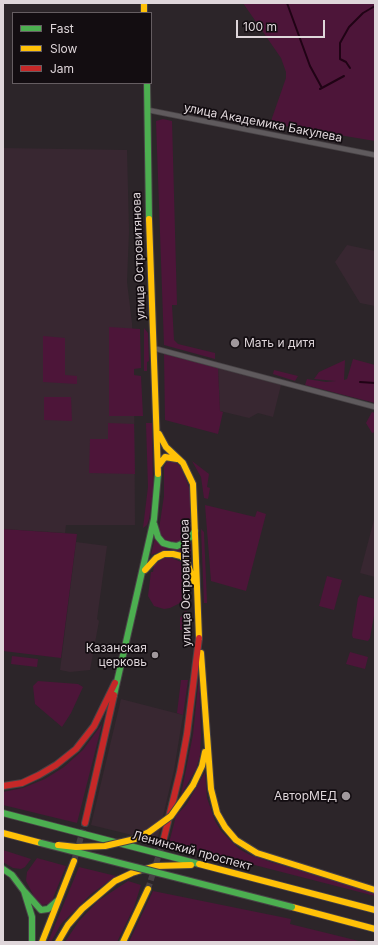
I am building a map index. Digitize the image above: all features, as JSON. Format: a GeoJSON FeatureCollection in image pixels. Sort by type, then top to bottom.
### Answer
{"type":"FeatureCollection","features":[{"type":"Feature","properties":{"kind":"main road","name":"улица Островитянова"},"geometry":{"type":"LineString","coordinates":[[85,823],[154,519],[158,471],[147,172],[147,84]]}},
{"type":"Feature","properties":{"kind":"main road","name":"улица Островитянова"},"geometry":{"type":"LineString","coordinates":[[157,429],[166,447],[187,468],[194,489],[199,643],[187,734],[177,786],[163,842]]}},
{"type":"Feature","properties":{"kind":"main road"},"geometry":{"type":"LineString","coordinates":[[158,471],[160,462],[168,457],[180,461],[187,468]]}},
{"type":"Feature","properties":{"kind":"main road"},"geometry":{"type":"LineString","coordinates":[[154,519],[154,527],[158,537],[163,543],[170,545],[180,545],[186,542],[192,537],[196,529]]}},
{"type":"Feature","properties":{"kind":"main road"},"geometry":{"type":"LineString","coordinates":[[142,575],[149,564],[156,558],[164,554],[177,555],[184,559],[189,566],[197,591]]}},
{"type":"Feature","properties":{"kind":"main road"},"geometry":{"type":"LineString","coordinates":[[199,643],[205,690],[206,734],[211,789],[214,806],[225,827],[236,840],[257,853],[375,890]]}},
{"type":"Feature","properties":{"kind":"main road"},"geometry":{"type":"LineString","coordinates":[[3,786],[22,783],[39,775],[56,765],[76,749],[94,726],[119,674]]}},
{"type":"Feature","properties":{"kind":"main road"},"geometry":{"type":"LineString","coordinates":[[40,843],[91,847],[120,844],[149,832],[171,816],[193,785],[202,766],[206,734]]}},
{"type":"Feature","properties":{"kind":"main road","name":"Ленинский проспект"},"geometry":{"type":"LineString","coordinates":[[3,813],[375,910]]}},
{"type":"Feature","properties":{"kind":"main road"},"geometry":{"type":"LineString","coordinates":[[3,833],[375,929]]}},
{"type":"Feature","properties":{"kind":"main road"},"geometry":{"type":"LineString","coordinates":[[42,942],[74,861]]}},
{"type":"Feature","properties":{"kind":"main road"},"geometry":{"type":"LineString","coordinates":[[58,942],[68,925],[90,901],[106,888],[124,877],[142,869],[161,865],[204,865]]}},
{"type":"Feature","properties":{"kind":"main road"},"geometry":{"type":"LineString","coordinates":[[3,869],[12,875],[33,903],[41,910],[52,906],[61,895]]}},
{"type":"Feature","properties":{"kind":"main road"},"geometry":{"type":"LineString","coordinates":[[123,942],[148,889]]}},
{"type":"Feature","properties":{"kind":"main road"},"geometry":{"type":"LineString","coordinates":[[24,891],[32,917],[32,942]]}},
{"type":"Feature","properties":{"kind":"street","name":"улица Академика Бакулева"},"geometry":{"type":"LineString","coordinates":[[148,110],[375,155]]}},
{"type":"Feature","properties":{"kind":"street"},"geometry":{"type":"LineString","coordinates":[[153,348],[375,407]]}},
{"type":"Feature","properties":{"kind":"shaded area"},"geometry":{"type":"Polygon","coordinates":[[[243,3],[375,3],[375,141],[273,124],[271,121],[286,78],[286,72],[281,58],[243,3]]]}},
{"type":"Feature","properties":{"kind":"shaded area"},"geometry":{"type":"Polygon","coordinates":[[[163,119],[172,121],[177,305],[172,305],[174,340],[178,344],[215,353],[215,359],[164,345],[156,121],[163,119]]]}},
{"type":"Feature","properties":{"kind":"shaded area"},"geometry":{"type":"Polygon","coordinates":[[[3,148],[127,150],[129,231],[127,282],[132,323],[134,375],[135,525],[66,525],[65,533],[3,529],[3,148]]]}},
{"type":"Feature","properties":{"kind":"shaded area"},"geometry":{"type":"Polygon","coordinates":[[[347,245],[375,251],[375,306],[360,303],[335,262],[347,245]]]}},
{"type":"Feature","properties":{"kind":"shaded area"},"geometry":{"type":"Polygon","coordinates":[[[109,327],[140,329],[141,368],[134,369],[134,375],[141,376],[143,416],[109,416],[109,327]]]}},
{"type":"Feature","properties":{"kind":"shaded area"},"geometry":{"type":"Polygon","coordinates":[[[144,328],[148,333],[149,361],[147,362],[147,371],[144,371],[144,328]]]}},
{"type":"Feature","properties":{"kind":"shaded area"},"geometry":{"type":"Polygon","coordinates":[[[43,336],[65,338],[65,375],[77,376],[77,384],[43,382],[43,336]]]}},
{"type":"Feature","properties":{"kind":"shaded area"},"geometry":{"type":"Polygon","coordinates":[[[164,354],[218,368],[220,411],[223,412],[218,434],[165,420],[164,354]]]}},
{"type":"Feature","properties":{"kind":"shaded area"},"geometry":{"type":"Polygon","coordinates":[[[353,359],[375,365],[375,403],[305,385],[307,379],[326,382],[336,381],[314,379],[319,372],[345,360],[344,380],[347,379],[353,359]]]}},
{"type":"Feature","properties":{"kind":"shaded area"},"geometry":{"type":"Polygon","coordinates":[[[218,368],[281,385],[273,417],[258,413],[249,418],[220,411],[218,368]]]}},
{"type":"Feature","properties":{"kind":"shaded area"},"geometry":{"type":"Polygon","coordinates":[[[274,370],[298,376],[295,381],[273,374],[274,370]]]}},
{"type":"Feature","properties":{"kind":"shaded area"},"geometry":{"type":"Polygon","coordinates":[[[44,397],[71,397],[72,421],[44,420],[44,397]]]}},
{"type":"Feature","properties":{"kind":"shaded area"},"geometry":{"type":"Polygon","coordinates":[[[372,412],[375,413],[375,432],[372,433],[366,423],[372,412]]]}},
{"type":"Feature","properties":{"kind":"shaded area"},"geometry":{"type":"Polygon","coordinates":[[[108,423],[134,424],[135,474],[89,473],[90,439],[108,439],[108,423]]]}},
{"type":"Feature","properties":{"kind":"shaded area"},"geometry":{"type":"Polygon","coordinates":[[[146,423],[152,423],[153,492],[149,519],[147,525],[143,528],[148,487],[146,423]]]}},
{"type":"Feature","properties":{"kind":"shaded area"},"geometry":{"type":"Polygon","coordinates":[[[168,460],[174,461],[181,467],[190,490],[190,533],[187,538],[177,543],[165,541],[161,536],[159,529],[164,496],[164,467],[168,460]]]}},
{"type":"Feature","properties":{"kind":"shaded area"},"geometry":{"type":"Polygon","coordinates":[[[192,461],[209,474],[207,487],[210,488],[208,499],[204,498],[201,477],[192,461]]]}},
{"type":"Feature","properties":{"kind":"shaded area"},"geometry":{"type":"Polygon","coordinates":[[[205,505],[255,517],[257,511],[266,514],[246,591],[211,581],[205,505]]]}},
{"type":"Feature","properties":{"kind":"shaded area"},"geometry":{"type":"Polygon","coordinates":[[[375,516],[375,577],[360,573],[375,516]]]}},
{"type":"Feature","properties":{"kind":"shaded area"},"geometry":{"type":"Polygon","coordinates":[[[3,529],[77,534],[61,658],[3,651],[3,529]]]}},
{"type":"Feature","properties":{"kind":"shaded area"},"geometry":{"type":"Polygon","coordinates":[[[201,529],[204,532],[207,603],[204,603],[201,529]]]}},
{"type":"Feature","properties":{"kind":"shaded area"},"geometry":{"type":"Polygon","coordinates":[[[155,538],[162,546],[172,548],[182,548],[191,543],[191,559],[180,552],[168,549],[151,555],[155,538]]]}},
{"type":"Feature","properties":{"kind":"shaded area"},"geometry":{"type":"Polygon","coordinates":[[[76,542],[107,546],[97,619],[99,621],[90,670],[70,672],[60,670],[76,542]]]}},
{"type":"Feature","properties":{"kind":"shaded area"},"geometry":{"type":"Polygon","coordinates":[[[164,558],[172,558],[181,562],[187,572],[184,601],[170,608],[164,609],[154,606],[148,596],[151,572],[153,572],[154,565],[164,558]]]}},
{"type":"Feature","properties":{"kind":"shaded area"},"geometry":{"type":"Polygon","coordinates":[[[327,576],[342,580],[334,610],[319,606],[327,576]]]}},
{"type":"Feature","properties":{"kind":"shaded area"},"geometry":{"type":"Polygon","coordinates":[[[360,595],[375,599],[375,610],[370,638],[368,641],[353,638],[352,635],[358,598],[360,595]]]}},
{"type":"Feature","properties":{"kind":"shaded area"},"geometry":{"type":"Polygon","coordinates":[[[185,611],[190,613],[190,628],[189,630],[180,630],[180,618],[185,611]]]}},
{"type":"Feature","properties":{"kind":"shaded area"},"geometry":{"type":"Polygon","coordinates":[[[350,652],[368,657],[365,669],[346,664],[350,652]]]}},
{"type":"Feature","properties":{"kind":"shaded area"},"geometry":{"type":"Polygon","coordinates":[[[12,656],[38,659],[37,667],[11,664],[12,656]]]}},
{"type":"Feature","properties":{"kind":"shaded area"},"geometry":{"type":"Polygon","coordinates":[[[199,677],[201,736],[200,755],[196,769],[181,795],[193,735],[199,677]]]}},
{"type":"Feature","properties":{"kind":"shaded area"},"geometry":{"type":"Polygon","coordinates":[[[181,680],[188,680],[183,715],[177,713],[181,680]]]}},
{"type":"Feature","properties":{"kind":"shaded area"},"geometry":{"type":"Polygon","coordinates":[[[38,681],[78,684],[83,687],[71,713],[62,727],[35,704],[33,686],[38,681]]]}},
{"type":"Feature","properties":{"kind":"shaded area"},"geometry":{"type":"Polygon","coordinates":[[[121,699],[183,715],[174,770],[157,841],[91,825],[121,699]]]}},
{"type":"Feature","properties":{"kind":"shaded area"},"geometry":{"type":"Polygon","coordinates":[[[102,724],[77,823],[3,805],[3,792],[23,788],[45,779],[64,767],[83,750],[102,724]]]}},
{"type":"Feature","properties":{"kind":"shaded area"},"geometry":{"type":"Polygon","coordinates":[[[205,772],[207,798],[215,821],[221,831],[239,849],[250,855],[271,862],[375,893],[375,896],[169,843],[176,816],[187,804],[205,772]]]}},
{"type":"Feature","properties":{"kind":"shaded area"},"geometry":{"type":"Polygon","coordinates":[[[3,850],[31,859],[25,867],[21,869],[13,868],[3,862],[3,850]]]}},
{"type":"Feature","properties":{"kind":"shaded area"},"geometry":{"type":"Polygon","coordinates":[[[37,858],[66,866],[51,903],[43,905],[37,902],[26,881],[27,872],[37,858]]]}},
{"type":"Feature","properties":{"kind":"shaded area"},"geometry":{"type":"Polygon","coordinates":[[[79,867],[116,876],[91,894],[61,924],[51,942],[48,942],[79,867]]]}},
{"type":"Feature","properties":{"kind":"shaded area"},"geometry":{"type":"Polygon","coordinates":[[[128,881],[141,885],[134,907],[117,942],[65,942],[79,921],[98,901],[128,881]]]}},
{"type":"Feature","properties":{"kind":"shaded area"},"geometry":{"type":"Polygon","coordinates":[[[153,891],[291,919],[290,924],[363,942],[129,942],[153,891]]]}},
{"type":"Feature","properties":{"kind":"waterway"},"geometry":{"type":"LineString","coordinates":[[287,3],[310,66],[322,88]]}},
{"type":"Feature","properties":{"kind":"waterway"},"geometry":{"type":"LineString","coordinates":[[350,68],[346,62],[340,59],[340,43],[349,27],[363,13],[375,6]]}},
{"type":"Feature","properties":{"kind":"waterway"},"geometry":{"type":"LineString","coordinates":[[320,89],[344,76]]}},
{"type":"Feature","properties":{"kind":"waterway"},"geometry":{"type":"LineString","coordinates":[[360,382],[375,383]]}},
{"type":"Feature","properties":{"kind":"tunnel"},"geometry":{"type":"LineString","coordinates":[[74,861],[85,823]]}},
{"type":"Feature","properties":{"kind":"tunnel"},"geometry":{"type":"LineString","coordinates":[[148,889],[163,842]]}},
{"type":"Feature","properties":{"kind":"traffic: fast"},"geometry":{"type":"LineString","coordinates":[[147,84],[149,219]]}},
{"type":"Feature","properties":{"kind":"traffic: fast"},"geometry":{"type":"LineString","coordinates":[[114,695],[154,519],[158,474]]}},
{"type":"Feature","properties":{"kind":"traffic: fast"},"geometry":{"type":"LineString","coordinates":[[154,524],[158,537],[163,543],[170,545],[177,546],[186,542],[195,531]]}},
{"type":"Feature","properties":{"kind":"traffic: fast"},"geometry":{"type":"LineString","coordinates":[[3,813],[199,864]]}},
{"type":"Feature","properties":{"kind":"traffic: fast"},"geometry":{"type":"LineString","coordinates":[[41,843],[292,907]]}},
{"type":"Feature","properties":{"kind":"traffic: fast"},"geometry":{"type":"LineString","coordinates":[[3,869],[12,875],[24,891],[32,917],[32,942]]}},
{"type":"Feature","properties":{"kind":"traffic: fast"},"geometry":{"type":"LineString","coordinates":[[25,892],[41,910],[48,909],[57,901]]}},
{"type":"Feature","properties":{"kind":"traffic: slow"},"geometry":{"type":"LineString","coordinates":[[144,3],[144,12]]}},
{"type":"Feature","properties":{"kind":"traffic: slow"},"geometry":{"type":"LineString","coordinates":[[149,219],[158,474]]}},
{"type":"Feature","properties":{"kind":"traffic: slow"},"geometry":{"type":"LineString","coordinates":[[159,434],[166,447],[183,463],[193,484],[199,638]]}},
{"type":"Feature","properties":{"kind":"traffic: slow"},"geometry":{"type":"LineString","coordinates":[[159,465],[165,457],[177,459]]}},
{"type":"Feature","properties":{"kind":"traffic: slow"},"geometry":{"type":"LineString","coordinates":[[145,570],[156,558],[164,554],[173,554],[181,556],[187,562],[194,582]]}},
{"type":"Feature","properties":{"kind":"traffic: slow"},"geometry":{"type":"LineString","coordinates":[[201,653],[211,789],[217,813],[225,827],[236,840],[257,853],[375,890]]}},
{"type":"Feature","properties":{"kind":"traffic: slow"},"geometry":{"type":"LineString","coordinates":[[193,785],[202,766],[205,752]]}},
{"type":"Feature","properties":{"kind":"traffic: slow"},"geometry":{"type":"LineString","coordinates":[[58,845],[76,847],[105,846],[135,839],[149,832],[171,816],[193,785]]}},
{"type":"Feature","properties":{"kind":"traffic: slow"},"geometry":{"type":"LineString","coordinates":[[3,833],[41,843]]}},
{"type":"Feature","properties":{"kind":"traffic: slow"},"geometry":{"type":"LineString","coordinates":[[42,942],[74,861]]}},
{"type":"Feature","properties":{"kind":"traffic: slow"},"geometry":{"type":"LineString","coordinates":[[199,864],[375,910]]}},
{"type":"Feature","properties":{"kind":"traffic: slow"},"geometry":{"type":"LineString","coordinates":[[58,942],[68,925],[82,909],[115,881],[132,873],[155,866],[191,865]]}},
{"type":"Feature","properties":{"kind":"traffic: slow"},"geometry":{"type":"LineString","coordinates":[[123,942],[148,889]]}},
{"type":"Feature","properties":{"kind":"traffic: slow"},"geometry":{"type":"LineString","coordinates":[[292,907],[375,929]]}},
{"type":"Feature","properties":{"kind":"traffic: jam"},"geometry":{"type":"LineString","coordinates":[[163,842],[180,772],[187,734],[199,638]]}},
{"type":"Feature","properties":{"kind":"traffic: jam"},"geometry":{"type":"LineString","coordinates":[[3,786],[22,783],[39,775],[56,765],[76,749],[94,726],[115,683]]}},
{"type":"Feature","properties":{"kind":"traffic: jam"},"geometry":{"type":"LineString","coordinates":[[85,823],[114,695]]}},
{"type":"Feature","properties":{"kind":"place","name":"Мать и дитя"},"geometry":{"type":"Point","coordinates":[235,343]}},
{"type":"Feature","properties":{"kind":"place","name":"Казанская церковь"},"geometry":{"type":"Point","coordinates":[155,655]}},
{"type":"Feature","properties":{"kind":"place","name":"АвторМЕД"},"geometry":{"type":"Point","coordinates":[346,796]}}]}
